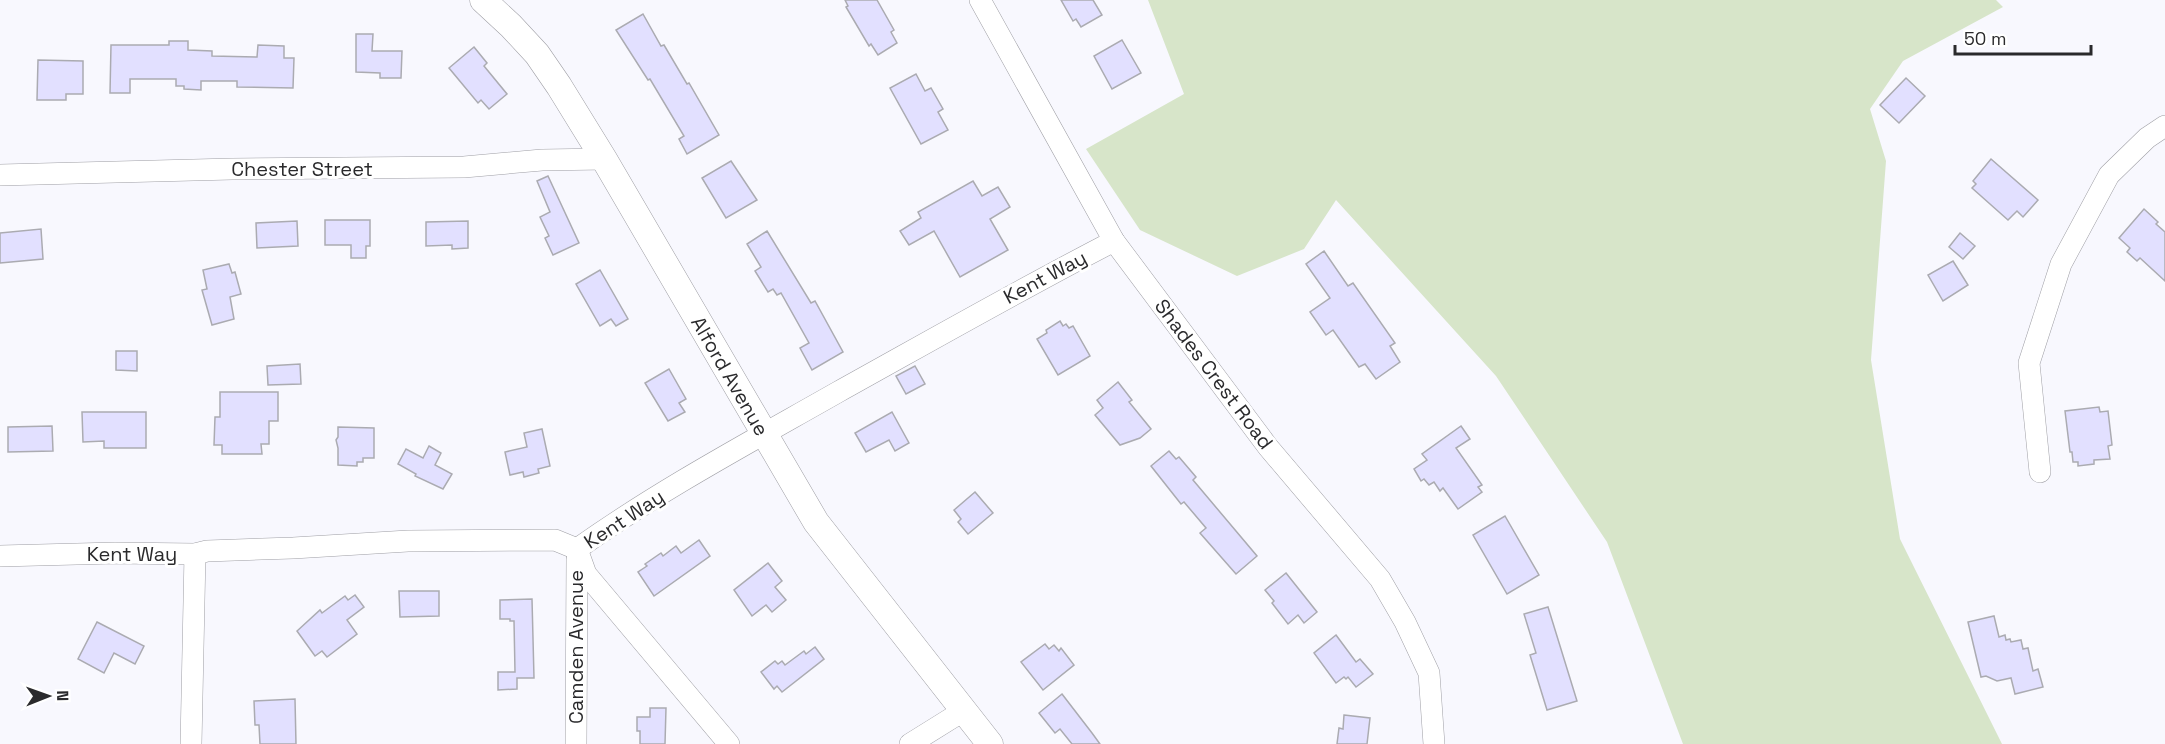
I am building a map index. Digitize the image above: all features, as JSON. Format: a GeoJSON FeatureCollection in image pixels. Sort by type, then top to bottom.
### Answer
{"type":"FeatureCollection","features":[{"type":"Feature","properties":{"kind":"street","name":"Alford Avenue"},"geometry":{"type":"LineString","coordinates":[[483,0],[512,26],[537,54],[604,159],[816,522],[990,744]]}},
{"type":"Feature","properties":{"kind":"street","name":"Shades Crest Road"},"geometry":{"type":"LineString","coordinates":[[980,0],[1114,241],[1268,447],[1380,579],[1405,622],[1429,673],[1434,744]]}},
{"type":"Feature","properties":{"kind":"street"},"geometry":{"type":"LineString","coordinates":[[2040,472],[2030,363],[2061,264],[2109,175],[2147,138],[2165,126]]}},
{"type":"Feature","properties":{"kind":"street","name":"Chester Street"},"geometry":{"type":"LineString","coordinates":[[0,175],[232,169],[464,167],[542,160],[604,159]]}},
{"type":"Feature","properties":{"kind":"street","name":"Kent Way"},"geometry":{"type":"LineString","coordinates":[[0,556],[115,553],[195,554],[207,551],[408,541],[555,540],[577,549],[629,512],[764,434],[997,303],[1114,241]]}},
{"type":"Feature","properties":{"kind":"street"},"geometry":{"type":"LineString","coordinates":[[577,549],[586,574],[729,744]]}},
{"type":"Feature","properties":{"kind":"street","name":"Camden Avenue"},"geometry":{"type":"LineString","coordinates":[[576,744],[577,549]]}},
{"type":"Feature","properties":{"kind":"street"},"geometry":{"type":"LineString","coordinates":[[191,744],[195,554]]}},
{"type":"Feature","properties":{"kind":"street"},"geometry":{"type":"LineString","coordinates":[[910,744],[963,711]]}},
{"type":"Feature","properties":{"kind":"green space"},"geometry":{"type":"Polygon","coordinates":[[[1148,0],[1996,0],[2003,7],[1903,61],[1870,109],[1886,161],[1871,360],[1900,539],[2002,744],[1683,744],[1607,542],[1496,376],[1336,200],[1304,249],[1237,276],[1140,230],[1086,149],[1184,94],[1148,0]]]}},
{"type":"Feature","properties":{"kind":"building"},"geometry":{"type":"Polygon","coordinates":[[[845,0],[877,0],[894,30],[891,32],[897,43],[878,55],[871,44],[869,46],[846,7],[848,6],[845,0]]]}},
{"type":"Feature","properties":{"kind":"building"},"geometry":{"type":"Polygon","coordinates":[[[1061,0],[1093,0],[1102,15],[1081,27],[1076,19],[1073,21],[1061,0]]]}},
{"type":"Feature","properties":{"kind":"building"},"geometry":{"type":"Polygon","coordinates":[[[643,14],[661,46],[664,45],[687,84],[689,83],[719,135],[687,154],[679,139],[684,136],[650,79],[648,80],[616,30],[643,14]]]}},
{"type":"Feature","properties":{"kind":"building"},"geometry":{"type":"Polygon","coordinates":[[[356,34],[373,34],[372,51],[402,51],[401,78],[380,78],[380,73],[356,72],[356,34]]]}},
{"type":"Feature","properties":{"kind":"building"},"geometry":{"type":"Polygon","coordinates":[[[1122,40],[1141,73],[1112,89],[1094,56],[1122,40]]]}},
{"type":"Feature","properties":{"kind":"building"},"geometry":{"type":"Polygon","coordinates":[[[169,41],[188,41],[188,50],[212,51],[212,56],[257,57],[258,45],[284,46],[284,58],[294,58],[293,88],[237,87],[237,81],[201,81],[201,90],[176,86],[176,79],[130,79],[130,93],[110,93],[111,45],[169,45],[169,41]]]}},
{"type":"Feature","properties":{"kind":"building"},"geometry":{"type":"Polygon","coordinates":[[[474,47],[487,63],[484,66],[507,94],[489,109],[481,100],[478,103],[449,68],[474,47]]]}},
{"type":"Feature","properties":{"kind":"building"},"geometry":{"type":"Polygon","coordinates":[[[38,60],[83,61],[83,94],[66,94],[66,100],[37,100],[38,60]]]}},
{"type":"Feature","properties":{"kind":"building"},"geometry":{"type":"Polygon","coordinates":[[[916,74],[925,91],[931,88],[943,109],[938,112],[948,130],[921,144],[890,88],[916,74]]]}},
{"type":"Feature","properties":{"kind":"building"},"geometry":{"type":"Polygon","coordinates":[[[1906,78],[1925,96],[1899,123],[1880,105],[1906,78]]]}},
{"type":"Feature","properties":{"kind":"building"},"geometry":{"type":"Polygon","coordinates":[[[1991,159],[2038,200],[2023,217],[2017,211],[2008,220],[1972,188],[1976,184],[1973,181],[1991,159]]]}},
{"type":"Feature","properties":{"kind":"building"},"geometry":{"type":"Polygon","coordinates":[[[731,161],[757,200],[726,218],[702,178],[731,161]]]}},
{"type":"Feature","properties":{"kind":"building"},"geometry":{"type":"Polygon","coordinates":[[[548,176],[579,243],[553,255],[545,238],[549,236],[540,217],[550,212],[537,181],[548,176]]]}},
{"type":"Feature","properties":{"kind":"building"},"geometry":{"type":"Polygon","coordinates":[[[973,181],[982,196],[998,187],[1010,207],[990,219],[1008,250],[960,277],[934,231],[909,245],[900,231],[921,218],[918,212],[973,181]]]}},
{"type":"Feature","properties":{"kind":"building"},"geometry":{"type":"Polygon","coordinates":[[[2144,209],[2165,232],[2165,281],[2140,258],[2137,261],[2127,252],[2130,248],[2119,238],[2144,209]]]}},
{"type":"Feature","properties":{"kind":"building"},"geometry":{"type":"Polygon","coordinates":[[[325,220],[370,220],[370,246],[366,246],[366,258],[351,258],[351,245],[325,245],[325,220]]]}},
{"type":"Feature","properties":{"kind":"building"},"geometry":{"type":"Polygon","coordinates":[[[297,221],[298,246],[257,248],[256,223],[297,221]]]}},
{"type":"Feature","properties":{"kind":"building"},"geometry":{"type":"Polygon","coordinates":[[[468,221],[468,248],[452,249],[452,245],[426,246],[426,222],[468,221]]]}},
{"type":"Feature","properties":{"kind":"building"},"geometry":{"type":"Polygon","coordinates":[[[41,229],[43,259],[0,263],[0,233],[41,229]]]}},
{"type":"Feature","properties":{"kind":"building"},"geometry":{"type":"Polygon","coordinates":[[[767,231],[811,303],[815,301],[843,352],[812,370],[800,348],[809,343],[781,293],[777,295],[773,289],[768,292],[755,271],[761,267],[747,244],[767,231]]]}},
{"type":"Feature","properties":{"kind":"building"},"geometry":{"type":"Polygon","coordinates":[[[1960,233],[1975,246],[1963,259],[1949,247],[1960,233]]]}},
{"type":"Feature","properties":{"kind":"building"},"geometry":{"type":"Polygon","coordinates":[[[1324,251],[1348,286],[1353,283],[1395,343],[1390,346],[1400,362],[1376,379],[1365,364],[1359,367],[1333,330],[1326,335],[1310,312],[1330,298],[1306,264],[1324,251]]]}},
{"type":"Feature","properties":{"kind":"building"},"geometry":{"type":"Polygon","coordinates":[[[1953,261],[1968,285],[1943,301],[1928,275],[1953,261]]]}},
{"type":"Feature","properties":{"kind":"building"},"geometry":{"type":"Polygon","coordinates":[[[229,264],[232,273],[235,272],[241,294],[230,297],[234,319],[212,325],[202,290],[207,289],[203,270],[229,264]]]}},
{"type":"Feature","properties":{"kind":"building"},"geometry":{"type":"Polygon","coordinates":[[[600,270],[628,319],[616,326],[611,319],[600,326],[576,284],[600,270]]]}},
{"type":"Feature","properties":{"kind":"building"},"geometry":{"type":"Polygon","coordinates":[[[1060,321],[1063,326],[1066,324],[1069,328],[1073,326],[1090,356],[1058,375],[1037,339],[1060,321]]]}},
{"type":"Feature","properties":{"kind":"building"},"geometry":{"type":"Polygon","coordinates":[[[116,351],[137,351],[137,371],[116,370],[116,351]]]}},
{"type":"Feature","properties":{"kind":"building"},"geometry":{"type":"Polygon","coordinates":[[[300,364],[301,384],[268,385],[267,366],[300,364]]]}},
{"type":"Feature","properties":{"kind":"building"},"geometry":{"type":"Polygon","coordinates":[[[915,366],[925,384],[906,394],[896,376],[915,366]]]}},
{"type":"Feature","properties":{"kind":"building"},"geometry":{"type":"Polygon","coordinates":[[[669,369],[686,399],[679,403],[685,412],[668,421],[645,383],[669,369]]]}},
{"type":"Feature","properties":{"kind":"building"},"geometry":{"type":"Polygon","coordinates":[[[1118,382],[1132,400],[1129,402],[1151,429],[1140,438],[1120,445],[1095,415],[1103,408],[1097,400],[1118,382]]]}},
{"type":"Feature","properties":{"kind":"building"},"geometry":{"type":"Polygon","coordinates":[[[220,392],[278,392],[278,421],[269,421],[269,444],[261,444],[262,454],[222,454],[222,445],[214,445],[215,417],[220,417],[220,392]]]}},
{"type":"Feature","properties":{"kind":"building"},"geometry":{"type":"Polygon","coordinates":[[[2099,407],[2100,412],[2108,411],[2112,445],[2108,446],[2110,459],[2094,460],[2094,464],[2078,466],[2078,462],[2073,462],[2072,452],[2070,452],[2065,411],[2099,407]]]}},
{"type":"Feature","properties":{"kind":"building"},"geometry":{"type":"Polygon","coordinates":[[[82,412],[146,412],[146,448],[104,448],[104,441],[83,442],[82,412]]]}},
{"type":"Feature","properties":{"kind":"building"},"geometry":{"type":"Polygon","coordinates":[[[892,412],[909,443],[895,451],[889,440],[866,452],[855,433],[892,412]]]}},
{"type":"Feature","properties":{"kind":"building"},"geometry":{"type":"Polygon","coordinates":[[[52,426],[53,451],[8,452],[8,427],[52,426]]]}},
{"type":"Feature","properties":{"kind":"building"},"geometry":{"type":"Polygon","coordinates":[[[1461,426],[1470,439],[1456,448],[1482,485],[1478,487],[1482,492],[1458,509],[1443,488],[1440,491],[1434,482],[1429,485],[1424,479],[1421,481],[1414,469],[1427,460],[1422,454],[1461,426]]]}},
{"type":"Feature","properties":{"kind":"building"},"geometry":{"type":"Polygon","coordinates":[[[338,427],[374,428],[374,458],[363,458],[363,462],[357,462],[357,466],[338,465],[336,440],[338,427]]]}},
{"type":"Feature","properties":{"kind":"building"},"geometry":{"type":"Polygon","coordinates":[[[542,429],[550,466],[538,469],[539,473],[524,477],[523,472],[510,475],[505,452],[527,447],[524,433],[542,429]]]}},
{"type":"Feature","properties":{"kind":"building"},"geometry":{"type":"Polygon","coordinates":[[[429,446],[441,453],[435,465],[452,474],[443,489],[415,476],[416,474],[398,464],[406,449],[423,458],[429,446]]]}},
{"type":"Feature","properties":{"kind":"building"},"geometry":{"type":"Polygon","coordinates":[[[1169,451],[1176,459],[1179,457],[1196,477],[1193,480],[1257,556],[1236,574],[1200,533],[1206,528],[1184,502],[1181,504],[1151,466],[1169,451]]]}},
{"type":"Feature","properties":{"kind":"building"},"geometry":{"type":"Polygon","coordinates":[[[975,492],[993,513],[968,534],[958,522],[961,519],[954,510],[975,492]]]}},
{"type":"Feature","properties":{"kind":"building"},"geometry":{"type":"Polygon","coordinates":[[[1505,516],[1539,575],[1507,594],[1473,535],[1505,516]]]}},
{"type":"Feature","properties":{"kind":"building"},"geometry":{"type":"Polygon","coordinates":[[[699,540],[710,556],[654,596],[638,572],[661,553],[663,556],[676,546],[681,553],[699,540]]]}},
{"type":"Feature","properties":{"kind":"building"},"geometry":{"type":"Polygon","coordinates":[[[768,563],[782,581],[775,587],[786,600],[772,612],[766,605],[752,616],[734,590],[768,563]]]}},
{"type":"Feature","properties":{"kind":"building"},"geometry":{"type":"Polygon","coordinates":[[[1286,573],[1317,612],[1304,623],[1298,615],[1288,624],[1265,590],[1286,573]]]}},
{"type":"Feature","properties":{"kind":"building"},"geometry":{"type":"Polygon","coordinates":[[[399,591],[439,591],[439,616],[400,617],[399,591]]]}},
{"type":"Feature","properties":{"kind":"building"},"geometry":{"type":"Polygon","coordinates":[[[355,595],[364,607],[347,620],[357,634],[327,657],[322,651],[315,656],[297,631],[320,610],[322,613],[345,596],[348,600],[355,595]]]}},
{"type":"Feature","properties":{"kind":"building"},"geometry":{"type":"Polygon","coordinates":[[[532,599],[534,678],[517,678],[517,689],[498,690],[498,672],[515,672],[514,621],[500,619],[500,600],[532,599]]]}},
{"type":"Feature","properties":{"kind":"building"},"geometry":{"type":"Polygon","coordinates":[[[1548,607],[1577,701],[1547,710],[1530,655],[1536,653],[1524,614],[1548,607]]]}},
{"type":"Feature","properties":{"kind":"building"},"geometry":{"type":"Polygon","coordinates":[[[1994,616],[1999,637],[2005,635],[2006,640],[2010,639],[2011,642],[2021,640],[2023,649],[2028,648],[2033,671],[2038,669],[2043,687],[2015,694],[2011,678],[1997,681],[1986,676],[1981,677],[1968,622],[1994,616]]]}},
{"type":"Feature","properties":{"kind":"building"},"geometry":{"type":"Polygon","coordinates":[[[97,622],[144,646],[135,664],[114,653],[104,673],[78,659],[97,622]]]}},
{"type":"Feature","properties":{"kind":"building"},"geometry":{"type":"Polygon","coordinates":[[[1336,635],[1356,662],[1360,659],[1373,674],[1356,687],[1348,677],[1336,683],[1314,653],[1336,635]]]}},
{"type":"Feature","properties":{"kind":"building"},"geometry":{"type":"Polygon","coordinates":[[[1045,644],[1049,649],[1054,645],[1059,651],[1061,648],[1074,665],[1043,690],[1021,662],[1045,644]]]}},
{"type":"Feature","properties":{"kind":"building"},"geometry":{"type":"Polygon","coordinates":[[[815,647],[824,659],[782,692],[777,686],[774,689],[761,672],[775,661],[778,664],[782,661],[785,665],[804,651],[806,654],[815,647]]]}},
{"type":"Feature","properties":{"kind":"building"},"geometry":{"type":"Polygon","coordinates":[[[1062,694],[1100,744],[1072,744],[1060,729],[1055,733],[1039,713],[1062,694]]]}},
{"type":"Feature","properties":{"kind":"building"},"geometry":{"type":"Polygon","coordinates":[[[295,699],[296,744],[260,744],[259,725],[255,725],[254,701],[295,699]]]}},
{"type":"Feature","properties":{"kind":"building"},"geometry":{"type":"Polygon","coordinates":[[[650,708],[666,708],[665,744],[640,744],[637,717],[650,717],[650,708]]]}},
{"type":"Feature","properties":{"kind":"building"},"geometry":{"type":"Polygon","coordinates":[[[1344,715],[1370,718],[1367,744],[1337,744],[1339,728],[1343,729],[1344,715]]]}}]}
